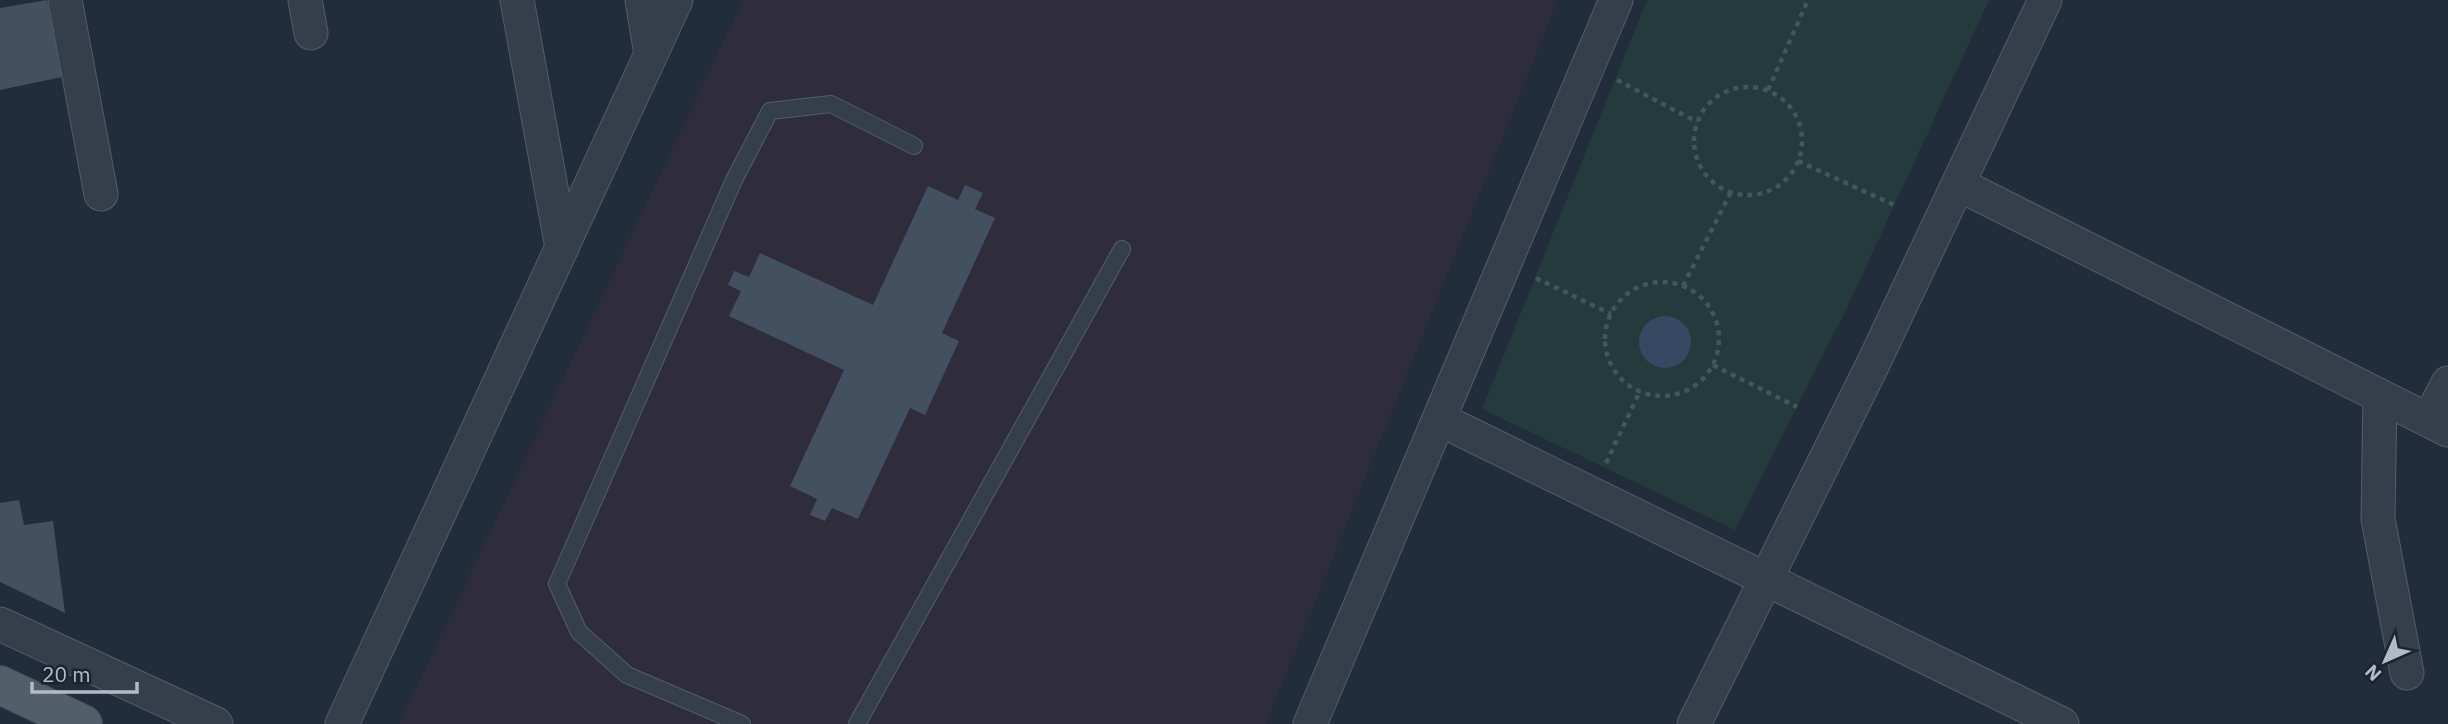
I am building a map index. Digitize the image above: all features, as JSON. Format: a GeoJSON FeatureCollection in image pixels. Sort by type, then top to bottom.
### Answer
{"type":"FeatureCollection","features":[{"type":"Feature","properties":{"kind":"main road"},"geometry":{"type":"LineString","coordinates":[[0,685],[83,724]]}},
{"type":"Feature","properties":{"kind":"street"},"geometry":{"type":"LineString","coordinates":[[65,0],[101,194]]}},
{"type":"Feature","properties":{"kind":"street"},"geometry":{"type":"LineString","coordinates":[[305,0],[310,33]]}},
{"type":"Feature","properties":{"kind":"street"},"geometry":{"type":"LineString","coordinates":[[517,0],[562,248]]}},
{"type":"Feature","properties":{"kind":"street"},"geometry":{"type":"LineString","coordinates":[[642,0],[651,54]]}},
{"type":"Feature","properties":{"kind":"street"},"geometry":{"type":"LineString","coordinates":[[342,724],[676,0]]}},
{"type":"Feature","properties":{"kind":"street"},"geometry":{"type":"LineString","coordinates":[[1310,724],[1616,0]]}},
{"type":"Feature","properties":{"kind":"street"},"geometry":{"type":"LineString","coordinates":[[1694,724],[1873,364],[2045,0]]}},
{"type":"Feature","properties":{"kind":"street"},"geometry":{"type":"LineString","coordinates":[[1958,184],[2439,425],[2448,383]]}},
{"type":"Feature","properties":{"kind":"street"},"geometry":{"type":"LineString","coordinates":[[2380,396],[2378,519],[2407,673]]}},
{"type":"Feature","properties":{"kind":"street"},"geometry":{"type":"LineString","coordinates":[[1439,419],[2062,724]]}},
{"type":"Feature","properties":{"kind":"street"},"geometry":{"type":"LineString","coordinates":[[0,624],[216,724]]}},
{"type":"Feature","properties":{"kind":"lane"},"geometry":{"type":"LineString","coordinates":[[742,724],[626,675],[579,632],[557,584],[734,180],[770,111],[831,104],[914,146]]}},
{"type":"Feature","properties":{"kind":"lane"},"geometry":{"type":"LineString","coordinates":[[858,724],[1122,249]]}},
{"type":"Feature","properties":{"kind":"path"},"geometry":{"type":"LineString","coordinates":[[1768,90],[1808,0]]}},
{"type":"Feature","properties":{"kind":"path"},"geometry":{"type":"LineString","coordinates":[[1615,79],[1697,122]]}},
{"type":"Feature","properties":{"kind":"path"},"geometry":{"type":"LineString","coordinates":[[1742,87],[1768,90],[1784,100],[1796,114],[1802,132],[1802,150],[1796,168],[1784,182],[1767,192],[1749,195],[1731,192],[1716,184],[1703,172],[1699,164],[1694,139],[1697,122],[1705,107],[1718,95],[1742,87]]}},
{"type":"Feature","properties":{"kind":"path"},"geometry":{"type":"LineString","coordinates":[[1798,160],[1894,205]]}},
{"type":"Feature","properties":{"kind":"path"},"geometry":{"type":"LineString","coordinates":[[1683,286],[1731,192]]}},
{"type":"Feature","properties":{"kind":"path"},"geometry":{"type":"LineString","coordinates":[[1535,277],[1611,314]]}},
{"type":"Feature","properties":{"kind":"path"},"geometry":{"type":"LineString","coordinates":[[1664,282],[1683,286],[1699,296],[1711,310],[1717,328],[1718,347],[1713,365],[1702,380],[1686,391],[1668,396],[1649,395],[1632,388],[1618,376],[1608,360],[1604,341],[1611,314],[1615,306],[1629,293],[1646,285],[1664,282]]}},
{"type":"Feature","properties":{"kind":"path"},"geometry":{"type":"LineString","coordinates":[[1713,365],[1797,407]]}},
{"type":"Feature","properties":{"kind":"path"},"geometry":{"type":"LineString","coordinates":[[1604,467],[1640,391]]}},
{"type":"Feature","properties":{"kind":"shaded area"},"geometry":{"type":"Polygon","coordinates":[[[743,0],[1558,0],[1266,724],[399,724],[743,0]]]}},
{"type":"Feature","properties":{"kind":"green space"},"geometry":{"type":"Polygon","coordinates":[[[1647,0],[1989,0],[1848,306],[1735,530],[1482,409],[1647,0]]]}},
{"type":"Feature","properties":{"kind":"water"},"geometry":{"type":"Polygon","coordinates":[[[1665,316],[1684,323],[1691,342],[1684,361],[1665,368],[1646,361],[1639,342],[1646,323],[1665,316]]]}},
{"type":"Feature","properties":{"kind":"building"},"geometry":{"type":"Polygon","coordinates":[[[47,0],[62,77],[0,90],[0,8],[47,0]]]}},
{"type":"Feature","properties":{"kind":"building"},"geometry":{"type":"Polygon","coordinates":[[[965,185],[983,193],[975,209],[995,218],[942,333],[959,341],[925,415],[910,408],[858,519],[832,508],[825,521],[810,515],[817,499],[790,486],[844,370],[729,316],[741,291],[728,285],[734,271],[749,277],[760,253],[873,305],[928,186],[958,200],[965,185]]]}},
{"type":"Feature","properties":{"kind":"building"},"geometry":{"type":"Polygon","coordinates":[[[19,500],[24,525],[53,521],[65,613],[0,582],[0,503],[19,500]]]}}]}
